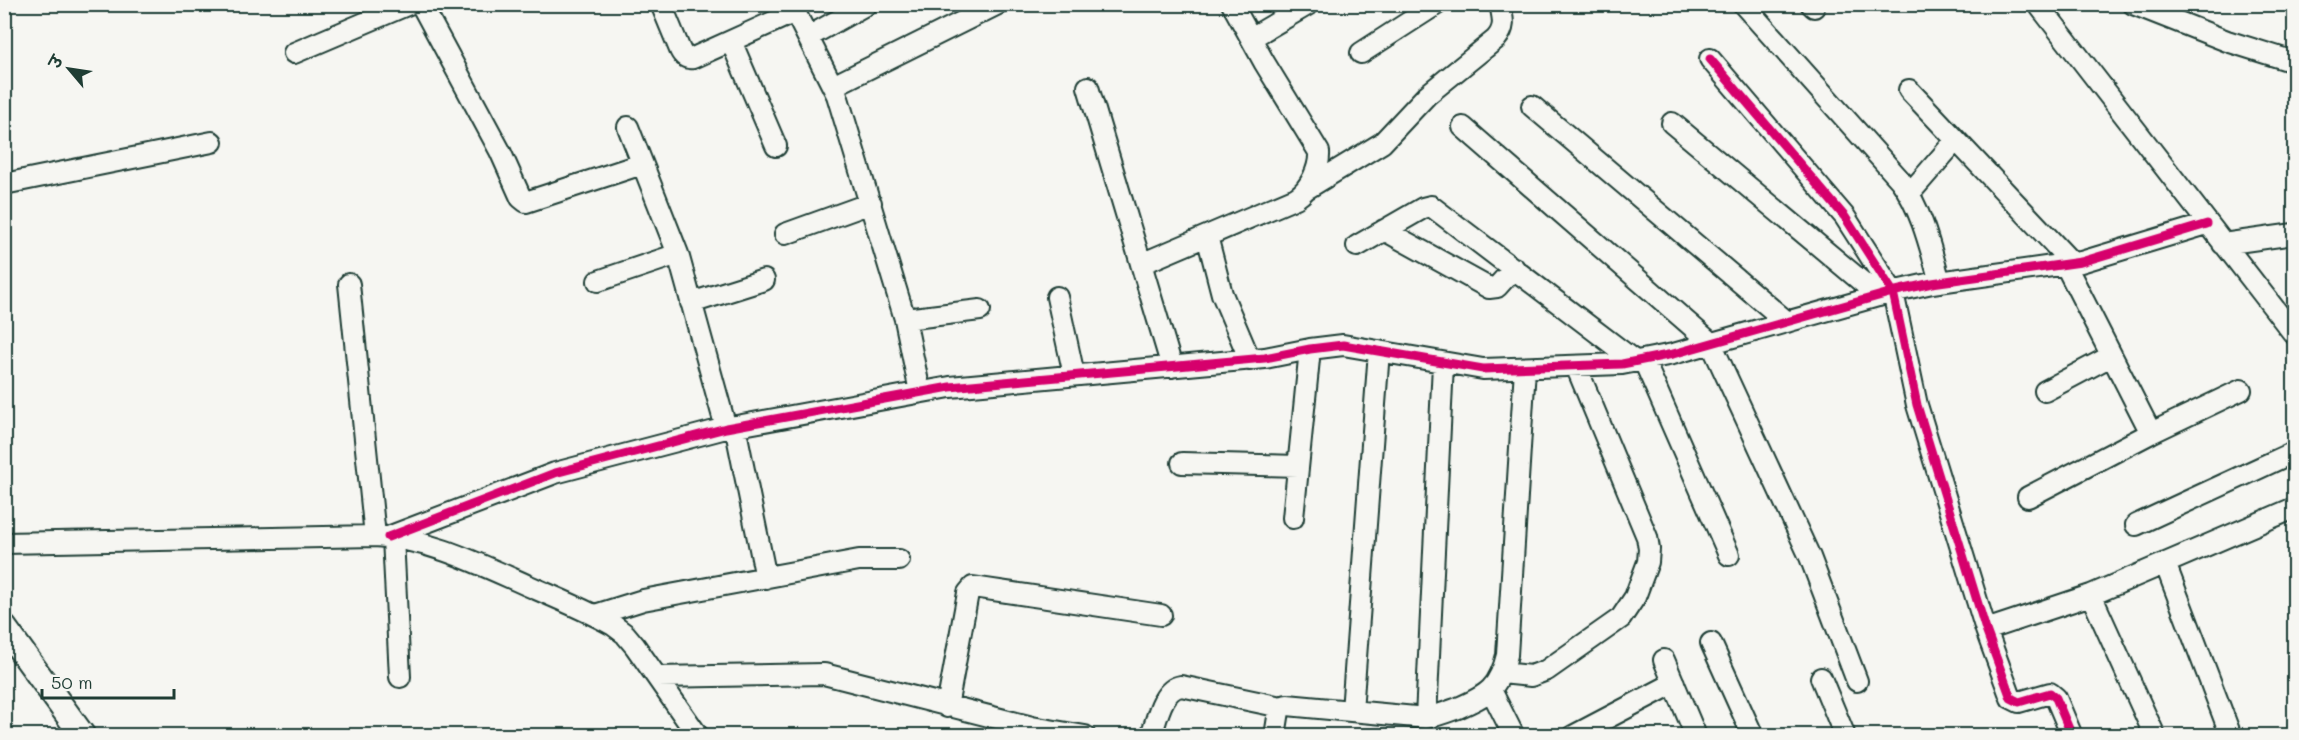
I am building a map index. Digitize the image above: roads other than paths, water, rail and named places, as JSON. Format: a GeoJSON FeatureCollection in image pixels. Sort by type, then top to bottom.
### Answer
{"type":"FeatureCollection","features":[{"type":"Feature","properties":{"kind":"main road"},"geometry":{"type":"LineString","coordinates":[[4,627],[83,735]]}},
{"type":"Feature","properties":{"kind":"street"},"geometry":{"type":"LineString","coordinates":[[294,53],[409,4]]}},
{"type":"Feature","properties":{"kind":"street"},"geometry":{"type":"LineString","coordinates":[[421,4],[500,151],[521,198],[526,202],[642,164]]}},
{"type":"Feature","properties":{"kind":"street"},"geometry":{"type":"LineString","coordinates":[[661,4],[680,50],[683,56],[688,58],[731,41],[793,8],[833,86],[905,319],[921,392]]}},
{"type":"Feature","properties":{"kind":"street"},"geometry":{"type":"LineString","coordinates":[[808,37],[867,4]]}},
{"type":"Feature","properties":{"kind":"street"},"geometry":{"type":"LineString","coordinates":[[833,86],[998,4]]}},
{"type":"Feature","properties":{"kind":"street"},"geometry":{"type":"LineString","coordinates":[[1232,4],[1319,152],[1317,168],[1308,188]]}},
{"type":"Feature","properties":{"kind":"street"},"geometry":{"type":"LineString","coordinates":[[1251,38],[1309,4]]}},
{"type":"Feature","properties":{"kind":"street"},"geometry":{"type":"LineString","coordinates":[[1361,53],[1437,4]]}},
{"type":"Feature","properties":{"kind":"street"},"geometry":{"type":"LineString","coordinates":[[1141,264],[1296,198],[1308,188],[1382,143],[1419,103],[1503,31],[1500,4]]}},
{"type":"Feature","properties":{"kind":"street"},"geometry":{"type":"LineString","coordinates":[[1743,4],[1901,181],[1919,213],[1940,282]]}},
{"type":"Feature","properties":{"kind":"street"},"geometry":{"type":"LineString","coordinates":[[2038,4],[2207,224],[2295,334]]}},
{"type":"Feature","properties":{"kind":"street"},"geometry":{"type":"LineString","coordinates":[[2133,4],[2226,41],[2295,62]]}},
{"type":"Feature","properties":{"kind":"street"},"geometry":{"type":"LineString","coordinates":[[731,41],[776,146]]}},
{"type":"Feature","properties":{"kind":"street"},"geometry":{"type":"LineString","coordinates":[[1710,59],[1845,216],[1886,294],[1917,405],[1986,630],[2011,698],[2019,702],[2050,693],[2056,698],[2072,735]]}},
{"type":"Feature","properties":{"kind":"street"},"geometry":{"type":"LineString","coordinates":[[1088,87],[1172,367]]}},
{"type":"Feature","properties":{"kind":"street"},"geometry":{"type":"LineString","coordinates":[[1909,90],[2068,264],[2111,356],[2151,433]]}},
{"type":"Feature","properties":{"kind":"street"},"geometry":{"type":"LineString","coordinates":[[1532,106],[1787,322]]}},
{"type":"Feature","properties":{"kind":"street"},"geometry":{"type":"LineString","coordinates":[[1672,123],[1886,294]]}},
{"type":"Feature","properties":{"kind":"street"},"geometry":{"type":"LineString","coordinates":[[628,127],[678,254],[691,303],[731,427],[766,578]]}},
{"type":"Feature","properties":{"kind":"street"},"geometry":{"type":"LineString","coordinates":[[1463,127],[1711,343],[1810,557],[1857,681]]}},
{"type":"Feature","properties":{"kind":"street"},"geometry":{"type":"LineString","coordinates":[[1910,194],[1956,140]]}},
{"type":"Feature","properties":{"kind":"street"},"geometry":{"type":"LineString","coordinates":[[4,184],[212,142]]}},
{"type":"Feature","properties":{"kind":"street"},"geometry":{"type":"LineString","coordinates":[[785,234],[871,203]]}},
{"type":"Feature","properties":{"kind":"street"},"geometry":{"type":"LineString","coordinates":[[1357,246],[1423,208],[1431,206],[1640,362],[1729,555]]}},
{"type":"Feature","properties":{"kind":"street"},"geometry":{"type":"LineString","coordinates":[[385,537],[555,473],[731,427],[921,392],[967,385],[1271,358],[1310,349],[1343,345],[1443,364],[1483,369],[1640,362],[1886,294],[1940,282],[2091,259],[2207,224]]}},
{"type":"Feature","properties":{"kind":"street"},"geometry":{"type":"LineString","coordinates":[[1384,230],[1489,288],[1497,287],[1514,268]]}},
{"type":"Feature","properties":{"kind":"street"},"geometry":{"type":"LineString","coordinates":[[2223,244],[2295,234]]}},
{"type":"Feature","properties":{"kind":"street"},"geometry":{"type":"LineString","coordinates":[[1207,236],[1222,294],[1250,360]]}},
{"type":"Feature","properties":{"kind":"street"},"geometry":{"type":"LineString","coordinates":[[598,281],[678,254]]}},
{"type":"Feature","properties":{"kind":"street"},"geometry":{"type":"LineString","coordinates":[[691,303],[764,280]]}},
{"type":"Feature","properties":{"kind":"street"},"geometry":{"type":"LineString","coordinates":[[349,285],[385,537],[400,677]]}},
{"type":"Feature","properties":{"kind":"street"},"geometry":{"type":"LineString","coordinates":[[1057,297],[1074,375]]}},
{"type":"Feature","properties":{"kind":"street"},"geometry":{"type":"LineString","coordinates":[[905,319],[980,310]]}},
{"type":"Feature","properties":{"kind":"street"},"geometry":{"type":"LineString","coordinates":[[1293,518],[1310,349]]}},
{"type":"Feature","properties":{"kind":"street"},"geometry":{"type":"LineString","coordinates":[[1352,711],[1378,351]]}},
{"type":"Feature","properties":{"kind":"street"},"geometry":{"type":"LineString","coordinates":[[2044,391],[2111,356]]}},
{"type":"Feature","properties":{"kind":"street"},"geometry":{"type":"LineString","coordinates":[[1425,718],[1443,364]]}},
{"type":"Feature","properties":{"kind":"street"},"geometry":{"type":"LineString","coordinates":[[1496,681],[1531,676],[1547,670],[1621,618],[1635,597],[1648,562],[1647,537],[1576,366]]}},
{"type":"Feature","properties":{"kind":"street"},"geometry":{"type":"LineString","coordinates":[[1150,735],[1167,693],[1176,686],[1281,707],[1287,705],[1425,718],[1436,717],[1483,697],[1496,681],[1507,654],[1525,368]]}},
{"type":"Feature","properties":{"kind":"street"},"geometry":{"type":"LineString","coordinates":[[2028,497],[2151,433],[2241,390]]}},
{"type":"Feature","properties":{"kind":"street"},"geometry":{"type":"LineString","coordinates":[[2136,525],[2295,452]]}},
{"type":"Feature","properties":{"kind":"street"},"geometry":{"type":"LineString","coordinates":[[1182,463],[1298,466]]}},
{"type":"Feature","properties":{"kind":"street"},"geometry":{"type":"LineString","coordinates":[[1986,630],[2091,596],[2295,508]]}},
{"type":"Feature","properties":{"kind":"street"},"geometry":{"type":"LineString","coordinates":[[4,543],[385,537],[430,545],[594,615],[625,634],[698,735]]}},
{"type":"Feature","properties":{"kind":"street"},"geometry":{"type":"LineString","coordinates":[[594,615],[643,600],[859,560],[900,560]]}},
{"type":"Feature","properties":{"kind":"street"},"geometry":{"type":"LineString","coordinates":[[2165,563],[2231,735]]}},
{"type":"Feature","properties":{"kind":"street"},"geometry":{"type":"LineString","coordinates":[[947,707],[968,593],[973,587],[1161,615]]}},
{"type":"Feature","properties":{"kind":"street"},"geometry":{"type":"LineString","coordinates":[[2091,596],[2155,735]]}},
{"type":"Feature","properties":{"kind":"street"},"geometry":{"type":"LineString","coordinates":[[1711,643],[1753,735]]}},
{"type":"Feature","properties":{"kind":"street"},"geometry":{"type":"LineString","coordinates":[[1664,660],[1696,735]]}},
{"type":"Feature","properties":{"kind":"street"},"geometry":{"type":"LineString","coordinates":[[657,677],[824,674],[1031,731],[1085,735]]}},
{"type":"Feature","properties":{"kind":"street"},"geometry":{"type":"LineString","coordinates":[[1821,678],[1845,735]]}},
{"type":"Feature","properties":{"kind":"street"},"geometry":{"type":"LineString","coordinates":[[1496,681],[1514,735]]}},
{"type":"Feature","properties":{"kind":"street"},"geometry":{"type":"LineString","coordinates":[[1573,735],[1674,683]]}},
{"type":"Feature","properties":{"kind":"street"},"geometry":{"type":"LineString","coordinates":[[1275,735],[1281,707]]}}]}
